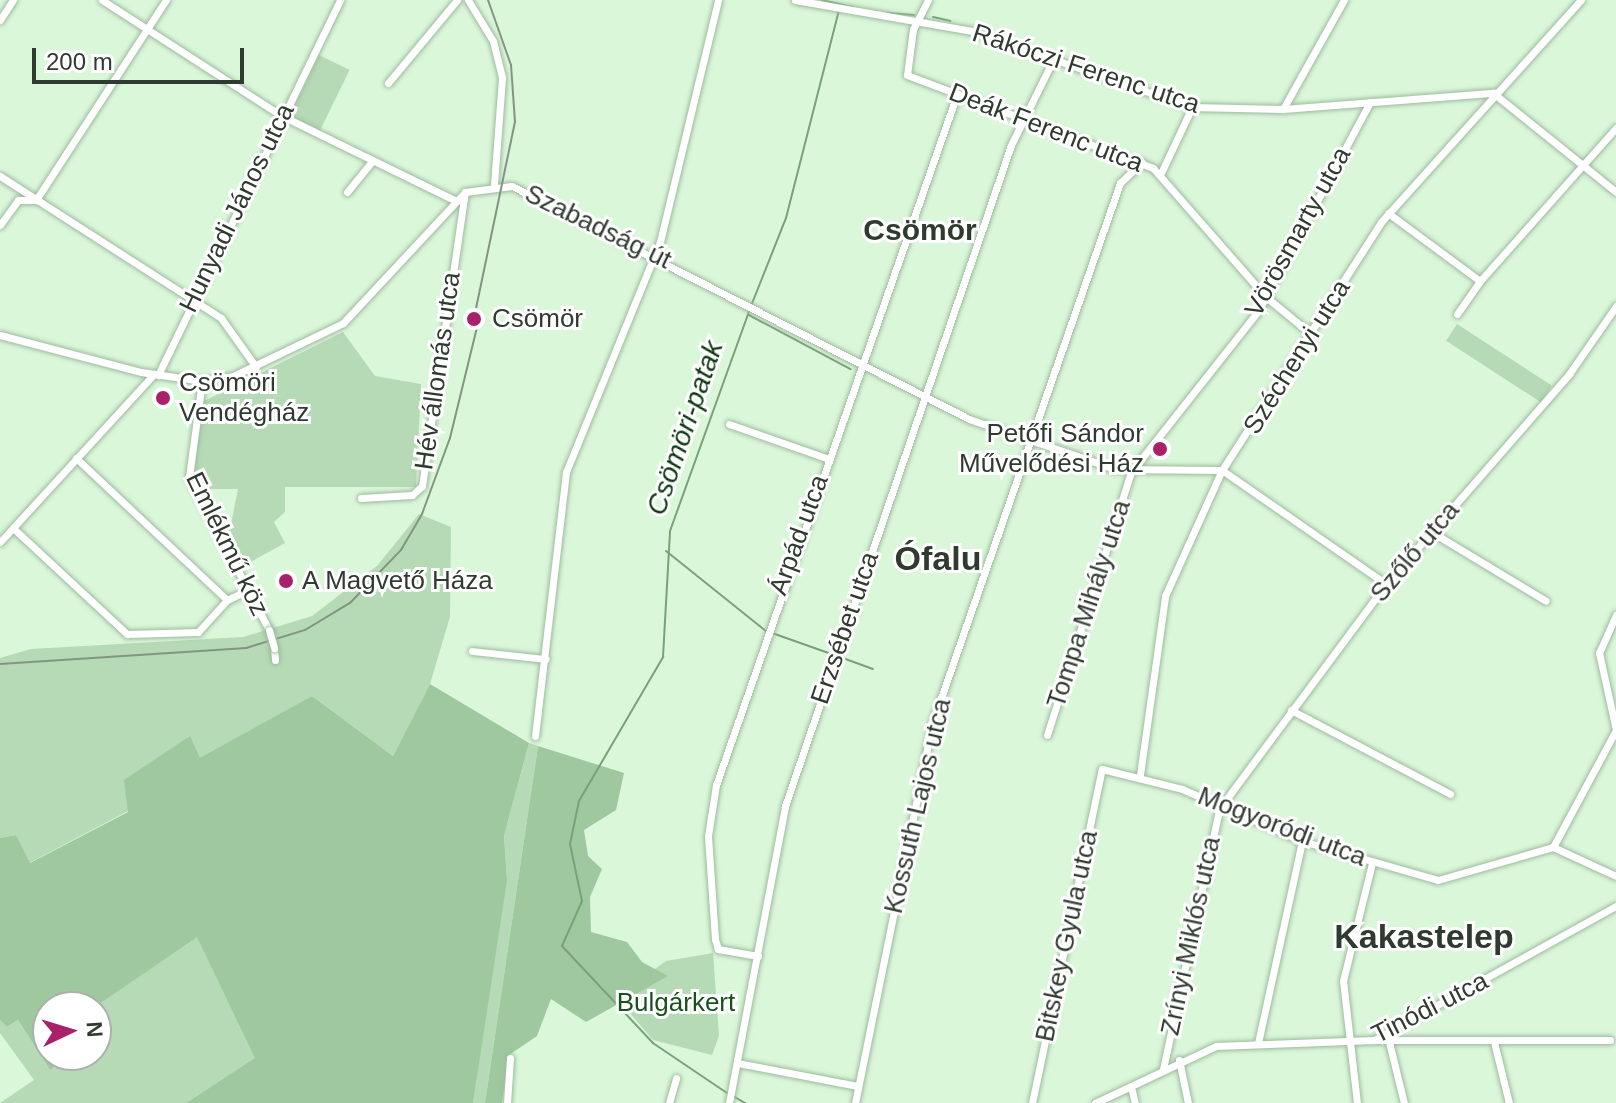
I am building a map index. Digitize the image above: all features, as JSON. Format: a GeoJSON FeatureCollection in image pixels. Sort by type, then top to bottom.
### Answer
{"type":"FeatureCollection","features":[{"type":"Feature","properties":{"kind":"street"},"geometry":{"type":"LineString","coordinates":[[0,20],[13,0]]}},
{"type":"Feature","properties":{"kind":"street"},"geometry":{"type":"LineString","coordinates":[[102,0],[282,116],[454,200]]}},
{"type":"Feature","properties":{"kind":"street"},"geometry":{"type":"LineString","coordinates":[[36,200],[166,0]]}},
{"type":"Feature","properties":{"kind":"street","name":"Hunyadi János utca"},"geometry":{"type":"LineString","coordinates":[[0,542],[156,374],[340,0]]}},
{"type":"Feature","properties":{"kind":"street"},"geometry":{"type":"LineString","coordinates":[[388,83],[457,0]]}},
{"type":"Feature","properties":{"kind":"street"},"geometry":{"type":"LineString","coordinates":[[468,0],[493,41],[502,78],[494,184]]}},
{"type":"Feature","properties":{"kind":"street"},"geometry":{"type":"LineString","coordinates":[[535,736],[566,472],[655,254],[718,0]]}},
{"type":"Feature","properties":{"kind":"street","name":"Rákóczi Ferenc utca"},"geometry":{"type":"LineString","coordinates":[[795,0],[918,19],[1192,107],[1283,109],[1493,93]]}},
{"type":"Feature","properties":{"kind":"street"},"geometry":{"type":"LineString","coordinates":[[918,19],[928,0]]}},
{"type":"Feature","properties":{"kind":"street"},"geometry":{"type":"LineString","coordinates":[[1283,109],[1344,0]]}},
{"type":"Feature","properties":{"kind":"street","name":"Széchenyi utca"},"geometry":{"type":"LineString","coordinates":[[1140,775],[1165,596],[1222,470],[1388,213],[1493,93],[1581,0]]}},
{"type":"Feature","properties":{"kind":"street","name":"Deák Ferenc utca"},"geometry":{"type":"LineString","coordinates":[[918,19],[905,72],[957,94],[1025,115],[1142,162],[1161,173],[1266,297],[1311,334]]}},
{"type":"Feature","properties":{"kind":"street","name":"Erzsébet utca"},"geometry":{"type":"LineString","coordinates":[[729,1103],[785,806],[922,397],[1025,115],[1053,60]]}},
{"type":"Feature","properties":{"kind":"street"},"geometry":{"type":"LineString","coordinates":[[1493,93],[1616,192]]}},
{"type":"Feature","properties":{"kind":"street","name":"Árpád utca"},"geometry":{"type":"LineString","coordinates":[[758,956],[718,949],[708,836],[725,751],[826,458],[864,366],[957,94]]}},
{"type":"Feature","properties":{"kind":"street","name":"Vörösmarty utca"},"geometry":{"type":"LineString","coordinates":[[1131,472],[1266,297],[1370,102]]}},
{"type":"Feature","properties":{"kind":"street"},"geometry":{"type":"LineString","coordinates":[[1161,173],[1192,107]]}},
{"type":"Feature","properties":{"kind":"street"},"geometry":{"type":"LineString","coordinates":[[1457,314],[1480,281],[1616,128]]}},
{"type":"Feature","properties":{"kind":"street"},"geometry":{"type":"LineString","coordinates":[[347,192],[373,160]]}},
{"type":"Feature","properties":{"kind":"street","name":"Kossuth Lajos utca"},"geometry":{"type":"LineString","coordinates":[[855,1103],[933,721],[1120,183],[1142,162]]}},
{"type":"Feature","properties":{"kind":"street"},"geometry":{"type":"LineString","coordinates":[[0,177],[228,323],[256,367]]}},
{"type":"Feature","properties":{"kind":"street"},"geometry":{"type":"LineString","coordinates":[[0,177],[18,200]]}},
{"type":"Feature","properties":{"kind":"street","name":"Szabadság út"},"geometry":{"type":"LineString","coordinates":[[0,335],[156,374],[202,381],[256,367],[343,323],[454,200],[465,192],[494,184],[552,201],[922,397],[1032,442],[1131,472],[1222,470]]}},
{"type":"Feature","properties":{"kind":"street","name":"Hév állomás utca"},"geometry":{"type":"LineString","coordinates":[[361,498],[412,495],[422,486],[465,192]]}},
{"type":"Feature","properties":{"kind":"street"},"geometry":{"type":"LineString","coordinates":[[18,200],[36,200]]}},
{"type":"Feature","properties":{"kind":"street"},"geometry":{"type":"LineString","coordinates":[[0,225],[18,200]]}},
{"type":"Feature","properties":{"kind":"street"},"geometry":{"type":"LineString","coordinates":[[1388,213],[1480,281]]}},
{"type":"Feature","properties":{"kind":"street","name":"Szőlő utca"},"geometry":{"type":"LineString","coordinates":[[1223,805],[1386,584],[1569,374],[1616,306]]}},
{"type":"Feature","properties":{"kind":"street","name":"Emlékmű köz"},"geometry":{"type":"LineString","coordinates":[[202,381],[189,477],[250,589],[269,630],[275,660]]}},
{"type":"Feature","properties":{"kind":"street"},"geometry":{"type":"LineString","coordinates":[[729,424],[826,458]]}},
{"type":"Feature","properties":{"kind":"street"},"geometry":{"type":"LineString","coordinates":[[76,458],[227,600]]}},
{"type":"Feature","properties":{"kind":"street"},"geometry":{"type":"LineString","coordinates":[[1222,470],[1386,584]]}},
{"type":"Feature","properties":{"kind":"street","name":"Tompa Mihály utca"},"geometry":{"type":"LineString","coordinates":[[1047,735],[1131,472]]}},
{"type":"Feature","properties":{"kind":"street"},"geometry":{"type":"LineString","coordinates":[[13,528],[127,634],[198,632],[227,600],[250,589]]}},
{"type":"Feature","properties":{"kind":"street"},"geometry":{"type":"LineString","coordinates":[[1430,531],[1546,601]]}},
{"type":"Feature","properties":{"kind":"street"},"geometry":{"type":"LineString","coordinates":[[1616,615],[1599,653],[1616,730],[1553,847],[1616,876]]}},
{"type":"Feature","properties":{"kind":"street"},"geometry":{"type":"LineString","coordinates":[[472,651],[546,659]]}},
{"type":"Feature","properties":{"kind":"street"},"geometry":{"type":"LineString","coordinates":[[1291,710],[1450,794]]}},
{"type":"Feature","properties":{"kind":"street","name":"Mogyoródi utca"},"geometry":{"type":"LineString","coordinates":[[1102,769],[1140,775],[1223,805],[1302,841],[1438,880],[1462,879],[1553,847]]}},
{"type":"Feature","properties":{"kind":"street","name":"Bitskey Gyula utca"},"geometry":{"type":"LineString","coordinates":[[1032,1103],[1102,769]]}},
{"type":"Feature","properties":{"kind":"street","name":"Zrínyi Miklós utca"},"geometry":{"type":"LineString","coordinates":[[1163,1069],[1223,805]]}},
{"type":"Feature","properties":{"kind":"street"},"geometry":{"type":"LineString","coordinates":[[1258,1043],[1302,841]]}},
{"type":"Feature","properties":{"kind":"street"},"geometry":{"type":"LineString","coordinates":[[1357,1103],[1344,970],[1372,863]]}},
{"type":"Feature","properties":{"kind":"street","name":"Tinódi utca"},"geometry":{"type":"LineString","coordinates":[[1095,1103],[1179,1060],[1216,1046],[1374,1040],[1616,906]]}},
{"type":"Feature","properties":{"kind":"street"},"geometry":{"type":"LineString","coordinates":[[1374,1040],[1610,1040]]}},
{"type":"Feature","properties":{"kind":"street"},"geometry":{"type":"LineString","coordinates":[[1389,1042],[1404,1103]]}},
{"type":"Feature","properties":{"kind":"street"},"geometry":{"type":"LineString","coordinates":[[1494,1042],[1509,1103]]}},
{"type":"Feature","properties":{"kind":"street"},"geometry":{"type":"LineString","coordinates":[[507,1103],[510,1058]]}},
{"type":"Feature","properties":{"kind":"street"},"geometry":{"type":"LineString","coordinates":[[1179,1060],[1188,1103]]}},
{"type":"Feature","properties":{"kind":"street"},"geometry":{"type":"LineString","coordinates":[[738,1063],[857,1086]]}},
{"type":"Feature","properties":{"kind":"street"},"geometry":{"type":"LineString","coordinates":[[669,1103],[676,1078]]}},
{"type":"Feature","properties":{"kind":"street"},"geometry":{"type":"LineString","coordinates":[[1131,1087],[1135,1103]]}},
{"type":"Feature","properties":{"kind":"green space"},"geometry":{"type":"Polygon","coordinates":[[[319,55],[350,70],[320,130],[290,115],[319,55]]]}},
{"type":"Feature","properties":{"kind":"green space"},"geometry":{"type":"Polygon","coordinates":[[[1457,324],[1552,386],[1541,402],[1446,341],[1457,324]]]}},
{"type":"Feature","properties":{"kind":"green space"},"geometry":{"type":"Polygon","coordinates":[[[343,332],[375,376],[421,384],[416,487],[285,487],[285,512],[274,522],[285,543],[245,565],[223,527],[231,524],[238,489],[198,489],[191,477],[204,401],[343,332]]]}},
{"type":"Feature","properties":{"kind":"green space"},"geometry":{"type":"Polygon","coordinates":[[[419,514],[451,527],[450,617],[430,684],[393,756],[312,696],[200,759],[189,736],[128,811],[29,863],[16,835],[0,838],[0,658],[31,649],[243,637],[312,616],[377,566],[419,514]]]}},
{"type":"Feature","properties":{"kind":"green space"},"geometry":{"type":"Polygon","coordinates":[[[430,684],[529,743],[504,836],[507,880],[473,1103],[186,1103],[255,1058],[197,937],[112,995],[112,991],[32,991],[32,1042],[18,1020],[7,1027],[0,1020],[0,838],[16,835],[30,863],[128,812],[124,780],[190,736],[200,758],[312,696],[393,756],[430,684]]]}},
{"type":"Feature","properties":{"kind":"green space"},"geometry":{"type":"Polygon","coordinates":[[[529,743],[538,746],[485,1103],[473,1103],[487,1006],[247,1037],[256,1058],[186,1103],[0,1103],[34,1080],[0,1033],[0,1020],[7,1027],[18,1020],[32,1042],[32,1071],[112,1071],[112,995],[197,936],[219,977],[507,880],[504,836],[529,743]]]}},
{"type":"Feature","properties":{"kind":"green space"},"geometry":{"type":"Polygon","coordinates":[[[538,746],[624,773],[616,810],[584,830],[588,856],[602,869],[590,897],[591,932],[627,942],[642,962],[668,976],[586,1022],[551,999],[537,1036],[509,1055],[502,1103],[485,1103],[538,746]]]}},
{"type":"Feature","properties":{"kind":"green space","name":"Bulgárkert"},"geometry":{"type":"Polygon","coordinates":[[[713,953],[719,1036],[712,1055],[653,1040],[616,997],[666,961],[713,953]]]}},
{"type":"Feature","properties":{"kind":"waterway","name":"Csömöri-patak"},"geometry":{"type":"LineString","coordinates":[[822,0],[853,7]]}},
{"type":"Feature","properties":{"kind":"waterway","name":"Csömöri-patak"},"geometry":{"type":"LineString","coordinates":[[751,306],[786,218],[839,10]]}},
{"type":"Feature","properties":{"kind":"waterway"},"geometry":{"type":"LineString","coordinates":[[887,13],[914,15]]}},
{"type":"Feature","properties":{"kind":"waterway"},"geometry":{"type":"LineString","coordinates":[[933,17],[951,21]]}},
{"type":"Feature","properties":{"kind":"waterway","name":"Csömöri-patak"},"geometry":{"type":"LineString","coordinates":[[727,1093],[653,1043],[562,946],[582,901],[570,844],[579,801],[663,657],[670,531],[749,312]]}},
{"type":"Feature","properties":{"kind":"waterway"},"geometry":{"type":"LineString","coordinates":[[749,315],[850,369]]}},
{"type":"Feature","properties":{"kind":"waterway"},"geometry":{"type":"LineString","coordinates":[[666,551],[766,631]]}},
{"type":"Feature","properties":{"kind":"waterway"},"geometry":{"type":"LineString","coordinates":[[772,633],[834,655]]}},
{"type":"Feature","properties":{"kind":"waterway"},"geometry":{"type":"LineString","coordinates":[[840,657],[873,669]]}},
{"type":"Feature","properties":{"kind":"waterway","name":"Csömöri-patak"},"geometry":{"type":"LineString","coordinates":[[733,1096],[745,1103]]}},
{"type":"Feature","properties":{"kind":"tram line"},"geometry":{"type":"LineString","coordinates":[[474,318],[515,122],[511,65],[488,0]]}},
{"type":"Feature","properties":{"kind":"tram line"},"geometry":{"type":"LineString","coordinates":[[0,664],[246,648],[305,630],[350,603],[401,550],[422,514],[450,438],[479,319]]}},
{"type":"Feature","properties":{"kind":"place","name":"Csömör"},"geometry":{"type":"Point","coordinates":[474,319]}},
{"type":"Feature","properties":{"kind":"place","name":"Csömöri Vendégház"},"geometry":{"type":"Point","coordinates":[163,398]}},
{"type":"Feature","properties":{"kind":"place","name":"Petőfi Sándor Művelődési Ház"},"geometry":{"type":"Point","coordinates":[1160,449]}},
{"type":"Feature","properties":{"kind":"place","name":"A Magvető Háza"},"geometry":{"type":"Point","coordinates":[286,581]}},
{"type":"Feature","properties":{"kind":"district","name":"Csömör"},"geometry":{"type":"Point","coordinates":[920,230]}},
{"type":"Feature","properties":{"kind":"district","name":"Ófalu"},"geometry":{"type":"Point","coordinates":[938,559]}},
{"type":"Feature","properties":{"kind":"district","name":"Kakastelep"},"geometry":{"type":"Point","coordinates":[1424,937]}}]}
